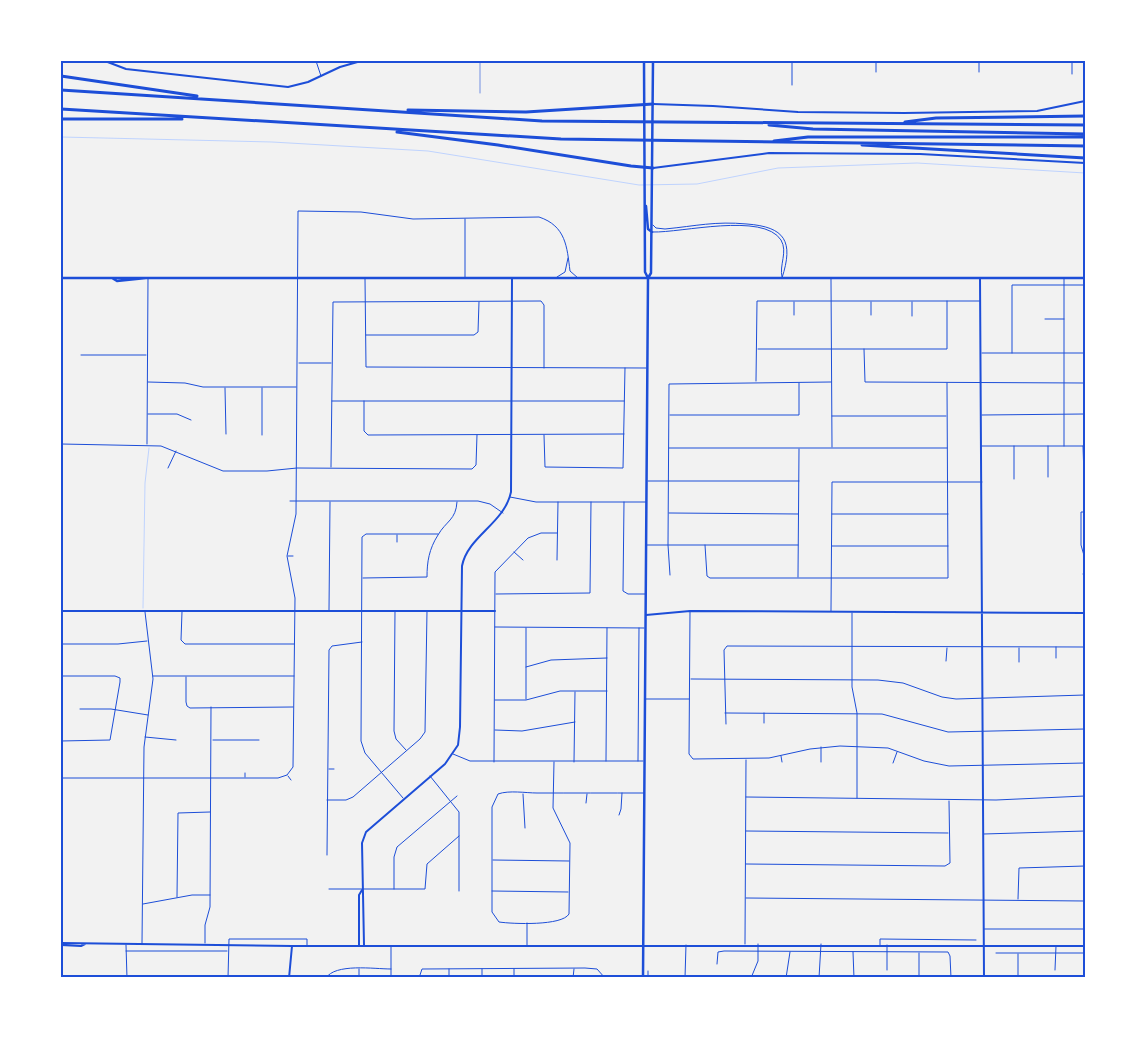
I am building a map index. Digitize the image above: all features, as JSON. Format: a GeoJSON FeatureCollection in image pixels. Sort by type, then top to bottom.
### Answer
{"type":"FeatureCollection","features":[{"type":"Feature","properties":{"kind":"highway"},"geometry":{"type":"LineString","coordinates":[[61,76],[218,99]]}},
{"type":"Feature","properties":{"kind":"highway"},"geometry":{"type":"LineString","coordinates":[[61,90],[542,121],[1085,125]]}},
{"type":"Feature","properties":{"kind":"highway"},"geometry":{"type":"LineString","coordinates":[[374,109],[526,112],[653,104]]}},
{"type":"Feature","properties":{"kind":"highway"},"geometry":{"type":"LineString","coordinates":[[61,109],[560,139],[1085,146]]}},
{"type":"Feature","properties":{"kind":"highway"},"geometry":{"type":"LineString","coordinates":[[892,124],[936,118],[1085,116]]}},
{"type":"Feature","properties":{"kind":"highway"},"geometry":{"type":"LineString","coordinates":[[61,119],[203,119]]}},
{"type":"Feature","properties":{"kind":"highway"},"geometry":{"type":"LineString","coordinates":[[749,123],[813,129],[1085,135]]}},
{"type":"Feature","properties":{"kind":"highway"},"geometry":{"type":"LineString","coordinates":[[374,129],[653,168]]}},
{"type":"Feature","properties":{"kind":"highway"},"geometry":{"type":"LineString","coordinates":[[761,142],[808,137],[1085,135]]}},
{"type":"Feature","properties":{"kind":"highway"},"geometry":{"type":"LineString","coordinates":[[851,144],[878,148],[1085,158]]}},
{"type":"Feature","properties":{"kind":"main road"},"geometry":{"type":"LineString","coordinates":[[643,978],[648,368],[648,278],[645,272],[644,61]]}},
{"type":"Feature","properties":{"kind":"main road"},"geometry":{"type":"LineString","coordinates":[[648,278],[651,273],[653,191],[653,61]]}},
{"type":"Feature","properties":{"kind":"main road"},"geometry":{"type":"LineString","coordinates":[[645,197],[648,229],[652,232]]}},
{"type":"Feature","properties":{"kind":"main road"},"geometry":{"type":"LineString","coordinates":[[61,278],[111,278],[117,281],[148,278],[1085,278]]}},
{"type":"Feature","properties":{"kind":"street"},"geometry":{"type":"LineString","coordinates":[[105,61],[126,69],[275,87],[299,85],[321,77],[340,67],[361,61]]}},
{"type":"Feature","properties":{"kind":"street"},"geometry":{"type":"LineString","coordinates":[[316,61],[321,77]]}},
{"type":"Feature","properties":{"kind":"street"},"geometry":{"type":"LineString","coordinates":[[792,61],[792,85]]}},
{"type":"Feature","properties":{"kind":"street"},"geometry":{"type":"LineString","coordinates":[[876,61],[876,72]]}},
{"type":"Feature","properties":{"kind":"street"},"geometry":{"type":"LineString","coordinates":[[979,61],[979,72]]}},
{"type":"Feature","properties":{"kind":"street"},"geometry":{"type":"LineString","coordinates":[[1072,61],[1072,74]]}},
{"type":"Feature","properties":{"kind":"street"},"geometry":{"type":"LineString","coordinates":[[653,104],[798,112],[904,114],[1032,111],[1085,101]]}},
{"type":"Feature","properties":{"kind":"street"},"geometry":{"type":"LineString","coordinates":[[653,168],[739,155],[778,153],[920,154],[1085,163]]}},
{"type":"Feature","properties":{"kind":"street"},"geometry":{"type":"LineString","coordinates":[[61,778],[109,776],[144,778],[281,778],[287,775],[294,763],[295,594],[287,556],[295,518],[296,502],[298,211],[361,212],[399,218],[534,217],[544,219],[562,233],[567,243],[570,271],[578,278]]}},
{"type":"Feature","properties":{"kind":"street"},"geometry":{"type":"LineString","coordinates":[[465,219],[466,278]]}},
{"type":"Feature","properties":{"kind":"street"},"geometry":{"type":"LineString","coordinates":[[652,223],[656,228],[662,229],[711,222],[766,225],[776,230],[784,239],[788,254],[782,278]]}},
{"type":"Feature","properties":{"kind":"street"},"geometry":{"type":"LineString","coordinates":[[652,232],[724,226],[768,230],[781,240],[784,252],[782,278]]}},
{"type":"Feature","properties":{"kind":"street"},"geometry":{"type":"LineString","coordinates":[[555,278],[563,274],[568,258]]}},
{"type":"Feature","properties":{"kind":"street"},"geometry":{"type":"LineString","coordinates":[[147,445],[148,278]]}},
{"type":"Feature","properties":{"kind":"street"},"geometry":{"type":"LineString","coordinates":[[365,278],[366,367],[648,368]]}},
{"type":"Feature","properties":{"kind":"street"},"geometry":{"type":"LineString","coordinates":[[364,945],[362,843],[366,832],[430,776],[453,754],[458,745],[460,727],[461,571],[465,555],[503,512],[510,497],[512,278]]}},
{"type":"Feature","properties":{"kind":"street"},"geometry":{"type":"LineString","coordinates":[[831,278],[832,448]]}},
{"type":"Feature","properties":{"kind":"street"},"geometry":{"type":"LineString","coordinates":[[980,278],[984,978]]}},
{"type":"Feature","properties":{"kind":"street"},"geometry":{"type":"LineString","coordinates":[[1064,278],[1064,446]]}},
{"type":"Feature","properties":{"kind":"street"},"geometry":{"type":"LineString","coordinates":[[1012,353],[1012,285],[1085,285]]}},
{"type":"Feature","properties":{"kind":"street"},"geometry":{"type":"LineString","coordinates":[[365,334],[477,334],[479,301]]}},
{"type":"Feature","properties":{"kind":"street"},"geometry":{"type":"LineString","coordinates":[[756,382],[757,301],[980,301]]}},
{"type":"Feature","properties":{"kind":"street"},"geometry":{"type":"LineString","coordinates":[[794,301],[794,315]]}},
{"type":"Feature","properties":{"kind":"street"},"geometry":{"type":"LineString","coordinates":[[871,301],[871,315]]}},
{"type":"Feature","properties":{"kind":"street"},"geometry":{"type":"LineString","coordinates":[[912,301],[912,316]]}},
{"type":"Feature","properties":{"kind":"street"},"geometry":{"type":"LineString","coordinates":[[757,349],[947,349],[947,301]]}},
{"type":"Feature","properties":{"kind":"street"},"geometry":{"type":"LineString","coordinates":[[331,468],[333,302],[543,302],[544,368]]}},
{"type":"Feature","properties":{"kind":"street"},"geometry":{"type":"LineString","coordinates":[[1044,319],[1064,319]]}},
{"type":"Feature","properties":{"kind":"street"},"geometry":{"type":"LineString","coordinates":[[864,350],[864,382],[1085,384]]}},
{"type":"Feature","properties":{"kind":"street"},"geometry":{"type":"LineString","coordinates":[[981,353],[1085,353]]}},
{"type":"Feature","properties":{"kind":"street"},"geometry":{"type":"LineString","coordinates":[[82,355],[147,355]]}},
{"type":"Feature","properties":{"kind":"street"},"geometry":{"type":"LineString","coordinates":[[298,363],[332,363]]}},
{"type":"Feature","properties":{"kind":"street"},"geometry":{"type":"LineString","coordinates":[[544,434],[545,467],[622,468],[625,368]]}},
{"type":"Feature","properties":{"kind":"street"},"geometry":{"type":"LineString","coordinates":[[147,382],[185,382],[203,387],[297,387]]}},
{"type":"Feature","properties":{"kind":"street"},"geometry":{"type":"LineString","coordinates":[[669,415],[799,415],[799,382]]}},
{"type":"Feature","properties":{"kind":"street"},"geometry":{"type":"LineString","coordinates":[[670,575],[668,545],[668,448],[670,384],[831,382]]}},
{"type":"Feature","properties":{"kind":"street"},"geometry":{"type":"LineString","coordinates":[[705,545],[707,576],[948,578],[947,383]]}},
{"type":"Feature","properties":{"kind":"street"},"geometry":{"type":"LineString","coordinates":[[225,387],[226,434]]}},
{"type":"Feature","properties":{"kind":"street"},"geometry":{"type":"LineString","coordinates":[[262,387],[262,435]]}},
{"type":"Feature","properties":{"kind":"street"},"geometry":{"type":"LineString","coordinates":[[331,401],[624,401]]}},
{"type":"Feature","properties":{"kind":"street"},"geometry":{"type":"LineString","coordinates":[[364,401],[365,434],[624,434]]}},
{"type":"Feature","properties":{"kind":"street"},"geometry":{"type":"LineString","coordinates":[[147,414],[177,414],[191,420]]}},
{"type":"Feature","properties":{"kind":"street"},"geometry":{"type":"LineString","coordinates":[[981,414],[1085,414]]}},
{"type":"Feature","properties":{"kind":"street"},"geometry":{"type":"LineString","coordinates":[[832,416],[947,416]]}},
{"type":"Feature","properties":{"kind":"street"},"geometry":{"type":"LineString","coordinates":[[61,444],[147,445],[176,450],[223,471],[267,471],[297,468],[475,468],[477,434]]}},
{"type":"Feature","properties":{"kind":"street"},"geometry":{"type":"LineString","coordinates":[[981,446],[1084,446],[1084,476]]}},
{"type":"Feature","properties":{"kind":"street"},"geometry":{"type":"LineString","coordinates":[[1014,446],[1014,479]]}},
{"type":"Feature","properties":{"kind":"street"},"geometry":{"type":"LineString","coordinates":[[1048,446],[1048,477]]}},
{"type":"Feature","properties":{"kind":"street"},"geometry":{"type":"LineString","coordinates":[[668,448],[947,448]]}},
{"type":"Feature","properties":{"kind":"street"},"geometry":{"type":"LineString","coordinates":[[798,578],[799,448]]}},
{"type":"Feature","properties":{"kind":"street"},"geometry":{"type":"LineString","coordinates":[[168,468],[176,450]]}},
{"type":"Feature","properties":{"kind":"street"},"geometry":{"type":"LineString","coordinates":[[647,481],[799,481]]}},
{"type":"Feature","properties":{"kind":"street"},"geometry":{"type":"LineString","coordinates":[[831,612],[832,482],[982,482]]}},
{"type":"Feature","properties":{"kind":"street"},"geometry":{"type":"LineString","coordinates":[[510,497],[536,502],[647,502]]}},
{"type":"Feature","properties":{"kind":"street"},"geometry":{"type":"LineString","coordinates":[[290,501],[487,502],[503,512]]}},
{"type":"Feature","properties":{"kind":"street"},"geometry":{"type":"LineString","coordinates":[[329,611],[330,501]]}},
{"type":"Feature","properties":{"kind":"street"},"geometry":{"type":"LineString","coordinates":[[362,578],[427,578],[430,552],[438,534],[455,515],[457,501]]}},
{"type":"Feature","properties":{"kind":"street"},"geometry":{"type":"LineString","coordinates":[[557,560],[558,502]]}},
{"type":"Feature","properties":{"kind":"street"},"geometry":{"type":"LineString","coordinates":[[495,594],[590,594],[591,502]]}},
{"type":"Feature","properties":{"kind":"street"},"geometry":{"type":"LineString","coordinates":[[624,502],[624,594],[646,594]]}},
{"type":"Feature","properties":{"kind":"street"},"geometry":{"type":"LineString","coordinates":[[1085,512],[1081,512],[1081,545],[1085,559]]}},
{"type":"Feature","properties":{"kind":"street"},"geometry":{"type":"LineString","coordinates":[[668,513],[798,514]]}},
{"type":"Feature","properties":{"kind":"street"},"geometry":{"type":"LineString","coordinates":[[831,514],[948,514]]}},
{"type":"Feature","properties":{"kind":"street"},"geometry":{"type":"LineString","coordinates":[[494,762],[495,572],[530,535],[557,533]]}},
{"type":"Feature","properties":{"kind":"street"},"geometry":{"type":"LineString","coordinates":[[396,542],[397,534]]}},
{"type":"Feature","properties":{"kind":"street"},"geometry":{"type":"LineString","coordinates":[[403,798],[365,753],[361,741],[363,535],[438,534]]}},
{"type":"Feature","properties":{"kind":"street"},"geometry":{"type":"LineString","coordinates":[[646,545],[798,546]]}},
{"type":"Feature","properties":{"kind":"street"},"geometry":{"type":"LineString","coordinates":[[831,546],[949,546]]}},
{"type":"Feature","properties":{"kind":"street"},"geometry":{"type":"LineString","coordinates":[[514,552],[523,560]]}},
{"type":"Feature","properties":{"kind":"street"},"geometry":{"type":"LineString","coordinates":[[287,556],[293,556]]}},
{"type":"Feature","properties":{"kind":"street"},"geometry":{"type":"LineString","coordinates":[[61,611],[495,611]]}},
{"type":"Feature","properties":{"kind":"street"},"geometry":{"type":"LineString","coordinates":[[142,944],[145,737],[152,676],[145,611]]}},
{"type":"Feature","properties":{"kind":"street"},"geometry":{"type":"LineString","coordinates":[[182,611],[182,643],[295,644]]}},
{"type":"Feature","properties":{"kind":"street"},"geometry":{"type":"LineString","coordinates":[[394,611],[394,731],[396,739],[406,751]]}},
{"type":"Feature","properties":{"kind":"street"},"geometry":{"type":"LineString","coordinates":[[327,800],[350,799],[422,736],[426,727],[427,611]]}},
{"type":"Feature","properties":{"kind":"street"},"geometry":{"type":"LineString","coordinates":[[646,615],[690,612],[1085,613]]}},
{"type":"Feature","properties":{"kind":"street"},"geometry":{"type":"LineString","coordinates":[[690,612],[690,757],[746,759],[780,756],[821,748],[857,746],[880,747],[898,751],[940,765],[983,766],[1085,763]]}},
{"type":"Feature","properties":{"kind":"street"},"geometry":{"type":"LineString","coordinates":[[852,612],[852,680],[857,713],[857,799]]}},
{"type":"Feature","properties":{"kind":"street"},"geometry":{"type":"LineString","coordinates":[[495,627],[646,628]]}},
{"type":"Feature","properties":{"kind":"street"},"geometry":{"type":"LineString","coordinates":[[526,627],[526,700]]}},
{"type":"Feature","properties":{"kind":"street"},"geometry":{"type":"LineString","coordinates":[[606,762],[608,628]]}},
{"type":"Feature","properties":{"kind":"street"},"geometry":{"type":"LineString","coordinates":[[638,761],[639,628]]}},
{"type":"Feature","properties":{"kind":"street"},"geometry":{"type":"LineString","coordinates":[[61,644],[118,644],[147,641]]}},
{"type":"Feature","properties":{"kind":"street"},"geometry":{"type":"LineString","coordinates":[[327,856],[329,648],[362,642]]}},
{"type":"Feature","properties":{"kind":"street"},"geometry":{"type":"LineString","coordinates":[[1056,646],[1056,658]]}},
{"type":"Feature","properties":{"kind":"street"},"geometry":{"type":"LineString","coordinates":[[726,724],[724,713],[724,647],[1085,647]]}},
{"type":"Feature","properties":{"kind":"street"},"geometry":{"type":"LineString","coordinates":[[946,660],[947,647]]}},
{"type":"Feature","properties":{"kind":"street"},"geometry":{"type":"LineString","coordinates":[[1019,647],[1019,662]]}},
{"type":"Feature","properties":{"kind":"street"},"geometry":{"type":"LineString","coordinates":[[526,667],[551,660],[607,658]]}},
{"type":"Feature","properties":{"kind":"street"},"geometry":{"type":"LineString","coordinates":[[61,676],[115,676],[120,678],[110,740],[61,741]]}},
{"type":"Feature","properties":{"kind":"street"},"geometry":{"type":"LineString","coordinates":[[152,676],[295,676]]}},
{"type":"Feature","properties":{"kind":"street"},"geometry":{"type":"LineString","coordinates":[[186,676],[187,706],[211,708],[294,708]]}},
{"type":"Feature","properties":{"kind":"street"},"geometry":{"type":"LineString","coordinates":[[690,679],[903,682],[950,699],[1085,695]]}},
{"type":"Feature","properties":{"kind":"street"},"geometry":{"type":"LineString","coordinates":[[494,700],[526,700],[560,691],[607,691]]}},
{"type":"Feature","properties":{"kind":"street"},"geometry":{"type":"LineString","coordinates":[[574,762],[575,691]]}},
{"type":"Feature","properties":{"kind":"street"},"geometry":{"type":"LineString","coordinates":[[645,699],[690,699]]}},
{"type":"Feature","properties":{"kind":"street"},"geometry":{"type":"LineString","coordinates":[[80,708],[116,710],[148,715]]}},
{"type":"Feature","properties":{"kind":"street"},"geometry":{"type":"LineString","coordinates":[[205,944],[204,929],[209,913],[210,895],[211,708]]}},
{"type":"Feature","properties":{"kind":"street"},"geometry":{"type":"LineString","coordinates":[[724,713],[857,713],[900,717],[948,732],[1085,729]]}},
{"type":"Feature","properties":{"kind":"street"},"geometry":{"type":"LineString","coordinates":[[764,713],[764,723]]}},
{"type":"Feature","properties":{"kind":"street"},"geometry":{"type":"LineString","coordinates":[[494,730],[522,731],[575,722]]}},
{"type":"Feature","properties":{"kind":"street"},"geometry":{"type":"LineString","coordinates":[[145,737],[176,740]]}},
{"type":"Feature","properties":{"kind":"street"},"geometry":{"type":"LineString","coordinates":[[211,740],[259,740]]}},
{"type":"Feature","properties":{"kind":"street"},"geometry":{"type":"LineString","coordinates":[[821,748],[821,762]]}},
{"type":"Feature","properties":{"kind":"street"},"geometry":{"type":"LineString","coordinates":[[893,762],[898,751]]}},
{"type":"Feature","properties":{"kind":"street"},"geometry":{"type":"LineString","coordinates":[[453,754],[470,762],[645,761]]}},
{"type":"Feature","properties":{"kind":"street"},"geometry":{"type":"LineString","coordinates":[[780,756],[782,762]]}},
{"type":"Feature","properties":{"kind":"street"},"geometry":{"type":"LineString","coordinates":[[745,944],[746,759]]}},
{"type":"Feature","properties":{"kind":"street"},"geometry":{"type":"LineString","coordinates":[[554,762],[553,793],[553,808],[570,843],[569,914],[565,919],[555,922],[503,922],[495,919],[492,912],[492,807],[496,796],[502,793],[523,793],[553,793],[587,793],[622,792],[644,793]]}},
{"type":"Feature","properties":{"kind":"street"},"geometry":{"type":"LineString","coordinates":[[328,769],[334,769]]}},
{"type":"Feature","properties":{"kind":"street"},"geometry":{"type":"LineString","coordinates":[[70,773],[71,778]]}},
{"type":"Feature","properties":{"kind":"street"},"geometry":{"type":"LineString","coordinates":[[245,773],[245,778]]}},
{"type":"Feature","properties":{"kind":"street"},"geometry":{"type":"LineString","coordinates":[[287,775],[291,780]]}},
{"type":"Feature","properties":{"kind":"street"},"geometry":{"type":"LineString","coordinates":[[430,776],[459,812],[459,891]]}},
{"type":"Feature","properties":{"kind":"street"},"geometry":{"type":"LineString","coordinates":[[619,815],[622,809],[622,792]]}},
{"type":"Feature","properties":{"kind":"street"},"geometry":{"type":"LineString","coordinates":[[523,793],[525,828]]}},
{"type":"Feature","properties":{"kind":"street"},"geometry":{"type":"LineString","coordinates":[[586,803],[587,793]]}},
{"type":"Feature","properties":{"kind":"street"},"geometry":{"type":"LineString","coordinates":[[394,890],[394,857],[397,847],[457,796]]}},
{"type":"Feature","properties":{"kind":"street"},"geometry":{"type":"LineString","coordinates":[[746,797],[984,800],[1085,796]]}},
{"type":"Feature","properties":{"kind":"street"},"geometry":{"type":"LineString","coordinates":[[746,864],[949,865],[949,800]]}},
{"type":"Feature","properties":{"kind":"street"},"geometry":{"type":"LineString","coordinates":[[177,897],[178,813],[211,812]]}},
{"type":"Feature","properties":{"kind":"street"},"geometry":{"type":"LineString","coordinates":[[361,830],[366,832]]}},
{"type":"Feature","properties":{"kind":"street"},"geometry":{"type":"LineString","coordinates":[[746,831],[949,833]]}},
{"type":"Feature","properties":{"kind":"street"},"geometry":{"type":"LineString","coordinates":[[984,834],[1085,831]]}},
{"type":"Feature","properties":{"kind":"street"},"geometry":{"type":"LineString","coordinates":[[329,889],[425,889],[427,864],[459,836]]}},
{"type":"Feature","properties":{"kind":"street"},"geometry":{"type":"LineString","coordinates":[[492,860],[570,861]]}},
{"type":"Feature","properties":{"kind":"street"},"geometry":{"type":"LineString","coordinates":[[1018,900],[1019,868],[1085,866]]}},
{"type":"Feature","properties":{"kind":"street"},"geometry":{"type":"LineString","coordinates":[[359,945],[359,895],[362,890]]}},
{"type":"Feature","properties":{"kind":"street"},"geometry":{"type":"LineString","coordinates":[[492,891],[569,892]]}},
{"type":"Feature","properties":{"kind":"street"},"geometry":{"type":"LineString","coordinates":[[143,904],[177,897],[210,895]]}},
{"type":"Feature","properties":{"kind":"street"},"geometry":{"type":"LineString","coordinates":[[746,898],[1085,901]]}},
{"type":"Feature","properties":{"kind":"street"},"geometry":{"type":"LineString","coordinates":[[527,922],[527,945]]}},
{"type":"Feature","properties":{"kind":"street"},"geometry":{"type":"LineString","coordinates":[[984,929],[1085,929]]}},
{"type":"Feature","properties":{"kind":"street"},"geometry":{"type":"LineString","coordinates":[[228,978],[229,939],[307,939],[307,946]]}},
{"type":"Feature","properties":{"kind":"street"},"geometry":{"type":"LineString","coordinates":[[880,945],[880,940],[976,940]]}},
{"type":"Feature","properties":{"kind":"street"},"geometry":{"type":"LineString","coordinates":[[960,940],[960,946]]}},
{"type":"Feature","properties":{"kind":"street"},"geometry":{"type":"LineString","coordinates":[[61,944],[81,946],[85,944],[292,946],[745,944],[1085,946]]}},
{"type":"Feature","properties":{"kind":"street"},"geometry":{"type":"LineString","coordinates":[[126,944],[126,978]]}},
{"type":"Feature","properties":{"kind":"street"},"geometry":{"type":"LineString","coordinates":[[751,978],[758,961],[758,944]]}},
{"type":"Feature","properties":{"kind":"street"},"geometry":{"type":"LineString","coordinates":[[819,978],[822,944]]}},
{"type":"Feature","properties":{"kind":"street"},"geometry":{"type":"LineString","coordinates":[[390,945],[391,978]]}},
{"type":"Feature","properties":{"kind":"street"},"geometry":{"type":"LineString","coordinates":[[685,978],[686,945]]}},
{"type":"Feature","properties":{"kind":"street"},"geometry":{"type":"LineString","coordinates":[[887,945],[887,970]]}},
{"type":"Feature","properties":{"kind":"street"},"geometry":{"type":"LineString","coordinates":[[289,978],[292,946]]}},
{"type":"Feature","properties":{"kind":"street"},"geometry":{"type":"LineString","coordinates":[[1056,946],[1056,970]]}},
{"type":"Feature","properties":{"kind":"street"},"geometry":{"type":"LineString","coordinates":[[126,951],[228,951]]}},
{"type":"Feature","properties":{"kind":"street"},"geometry":{"type":"LineString","coordinates":[[786,978],[790,951]]}},
{"type":"Feature","properties":{"kind":"street"},"geometry":{"type":"LineString","coordinates":[[717,964],[718,952],[919,952],[950,954],[950,978]]}},
{"type":"Feature","properties":{"kind":"street"},"geometry":{"type":"LineString","coordinates":[[853,952],[854,978]]}},
{"type":"Feature","properties":{"kind":"street"},"geometry":{"type":"LineString","coordinates":[[919,952],[919,978]]}},
{"type":"Feature","properties":{"kind":"street"},"geometry":{"type":"LineString","coordinates":[[996,953],[1085,953]]}},
{"type":"Feature","properties":{"kind":"street"},"geometry":{"type":"LineString","coordinates":[[1018,953],[1018,978]]}},
{"type":"Feature","properties":{"kind":"street"},"geometry":{"type":"LineString","coordinates":[[327,977],[332,970],[340,968],[390,969]]}},
{"type":"Feature","properties":{"kind":"street"},"geometry":{"type":"LineString","coordinates":[[419,978],[422,968],[574,968],[597,969],[605,978]]}},
{"type":"Feature","properties":{"kind":"street"},"geometry":{"type":"LineString","coordinates":[[449,968],[449,978]]}},
{"type":"Feature","properties":{"kind":"street"},"geometry":{"type":"LineString","coordinates":[[482,968],[482,978]]}},
{"type":"Feature","properties":{"kind":"street"},"geometry":{"type":"LineString","coordinates":[[514,968],[514,978]]}},
{"type":"Feature","properties":{"kind":"street"},"geometry":{"type":"LineString","coordinates":[[573,978],[574,968]]}},
{"type":"Feature","properties":{"kind":"street"},"geometry":{"type":"LineString","coordinates":[[359,969],[359,978]]}},
{"type":"Feature","properties":{"kind":"street"},"geometry":{"type":"LineString","coordinates":[[648,971],[648,978]]}},
{"type":"Feature","properties":{"kind":"waterway"},"geometry":{"type":"LineString","coordinates":[[61,137],[272,142],[428,151],[639,185],[697,184],[778,168],[917,163],[1085,173]]}},
{"type":"Feature","properties":{"kind":"waterway"},"geometry":{"type":"LineString","coordinates":[[143,608],[145,483],[149,448]]}},
{"type":"Feature","properties":{"kind":"railway"},"geometry":{"type":"LineString","coordinates":[[480,61],[480,93]]}}]}
